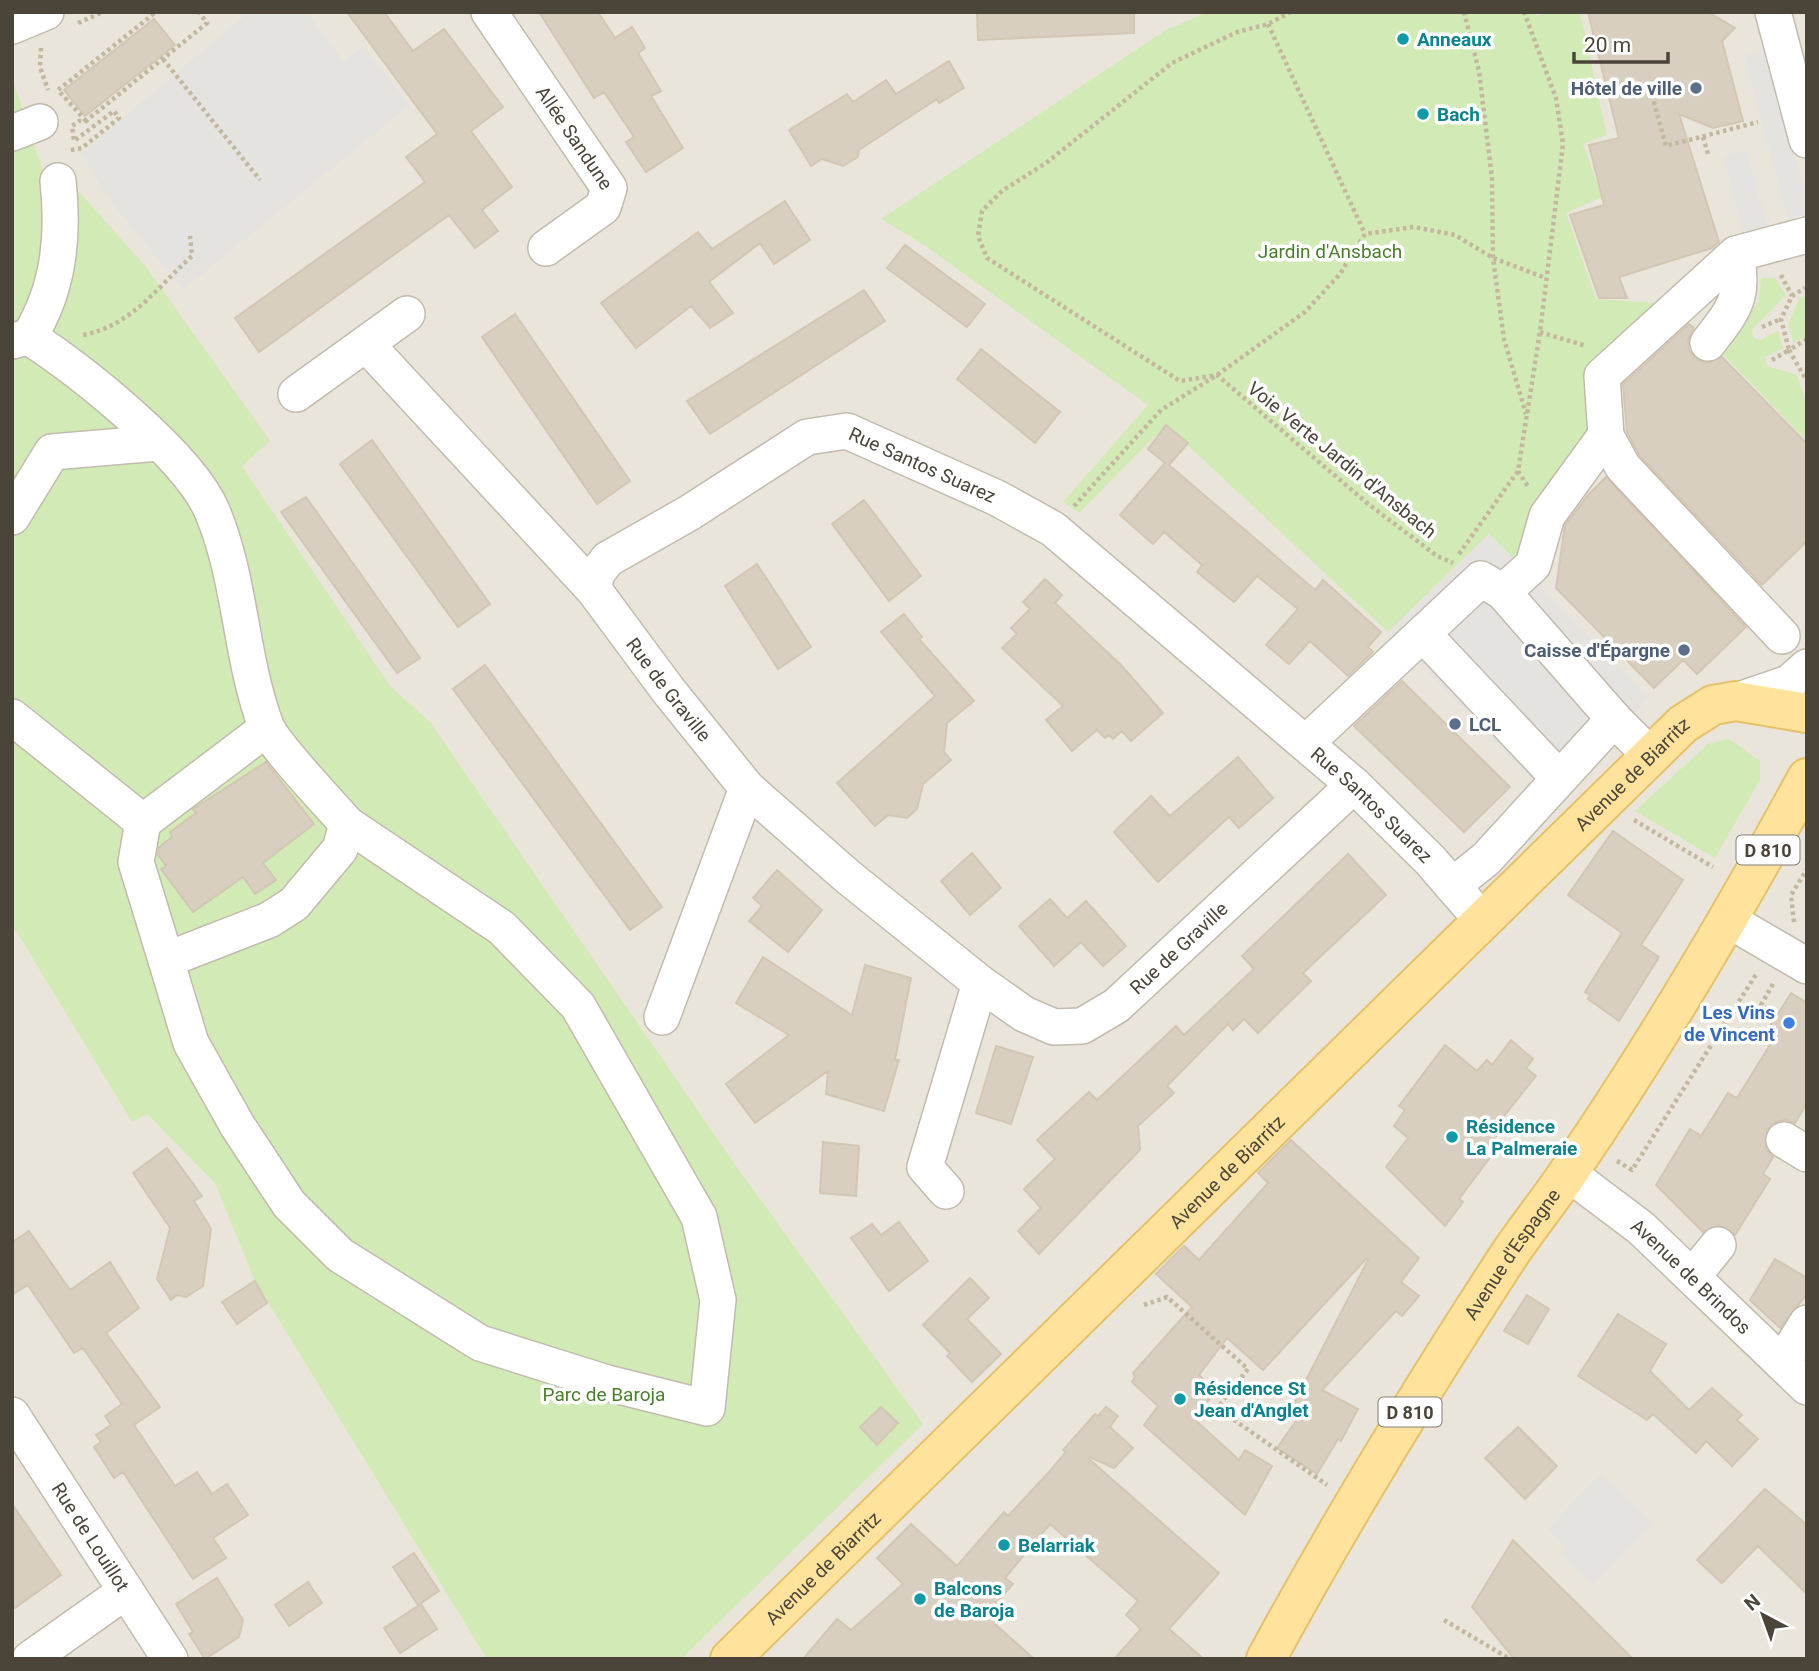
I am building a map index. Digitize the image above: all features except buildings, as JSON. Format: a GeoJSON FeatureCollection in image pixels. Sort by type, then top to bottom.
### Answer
{"type":"FeatureCollection","features":[{"type":"Feature","properties":{"kind":"main road"},"geometry":{"type":"LineString","coordinates":[[1736,701],[1807,713]]}},
{"type":"Feature","properties":{"kind":"main road","name":"Avenue de Biarritz"},"geometry":{"type":"LineString","coordinates":[[730,1659],[1650,755],[1683,724],[1713,705],[1736,701]]}},
{"type":"Feature","properties":{"kind":"main road","name":"Avenue d'Espagne"},"geometry":{"type":"LineString","coordinates":[[1266,1659],[1331,1541],[1442,1359],[1512,1251],[1578,1158],[1730,921],[1807,778]]}},
{"type":"Feature","properties":{"kind":"street","name":"Allée Sandune"},"geometry":{"type":"LineString","coordinates":[[489,12],[609,188],[603,207],[546,248]]}},
{"type":"Feature","properties":{"kind":"street"},"geometry":{"type":"LineString","coordinates":[[1773,12],[1807,140]]}},
{"type":"Feature","properties":{"kind":"street"},"geometry":{"type":"LineString","coordinates":[[12,26],[53,27]]}},
{"type":"Feature","properties":{"kind":"street"},"geometry":{"type":"LineString","coordinates":[[58,181],[62,223],[57,267],[39,321],[21,339],[64,360],[158,443],[185,469],[212,509],[232,576],[241,629],[266,729],[347,824],[502,928],[578,1006],[699,1217],[718,1300],[707,1408],[607,1383],[480,1343],[340,1255],[289,1204],[237,1125],[191,1043],[136,862],[143,822],[266,729]]}},
{"type":"Feature","properties":{"kind":"street"},"geometry":{"type":"LineString","coordinates":[[1782,636],[1623,467],[1606,435],[1602,376],[1736,254],[1807,235]]}},
{"type":"Feature","properties":{"kind":"street"},"geometry":{"type":"LineString","coordinates":[[1708,343],[1734,309],[1740,294],[1741,278],[1736,254]]}},
{"type":"Feature","properties":{"kind":"street"},"geometry":{"type":"LineString","coordinates":[[296,394],[407,314]]}},
{"type":"Feature","properties":{"kind":"street"},"geometry":{"type":"LineString","coordinates":[[366,344],[594,590]]}},
{"type":"Feature","properties":{"kind":"street","name":"Rue Santos Suarez"},"geometry":{"type":"LineString","coordinates":[[594,590],[596,574],[608,559],[689,513],[807,437],[848,431],[997,498],[1053,529],[1354,785],[1430,860],[1482,920]]}},
{"type":"Feature","properties":{"kind":"street"},"geometry":{"type":"LineString","coordinates":[[1306,743],[1424,635],[1479,578],[1532,565],[1547,516],[1606,435]]}},
{"type":"Feature","properties":{"kind":"street"},"geometry":{"type":"LineString","coordinates":[[12,517],[52,452],[158,443]]}},
{"type":"Feature","properties":{"kind":"street"},"geometry":{"type":"LineString","coordinates":[[1479,578],[1650,755]]}},
{"type":"Feature","properties":{"kind":"street","name":"Rue de Graville"},"geometry":{"type":"LineString","coordinates":[[594,590],[668,690],[747,788],[847,876],[980,983],[1024,1014],[1054,1027],[1082,1026],[1116,1006],[1354,785]]}},
{"type":"Feature","properties":{"kind":"street"},"geometry":{"type":"LineString","coordinates":[[1424,635],[1558,777]]}},
{"type":"Feature","properties":{"kind":"street"},"geometry":{"type":"LineString","coordinates":[[1736,701],[1789,683],[1807,667]]}},
{"type":"Feature","properties":{"kind":"street"},"geometry":{"type":"LineString","coordinates":[[12,717],[143,822]]}},
{"type":"Feature","properties":{"kind":"street"},"geometry":{"type":"LineString","coordinates":[[1452,886],[1486,859],[1558,777],[1614,719]]}},
{"type":"Feature","properties":{"kind":"street"},"geometry":{"type":"LineString","coordinates":[[662,1017],[747,788]]}},
{"type":"Feature","properties":{"kind":"street"},"geometry":{"type":"LineString","coordinates":[[166,960],[270,920],[294,904],[340,849],[347,824]]}},
{"type":"Feature","properties":{"kind":"street"},"geometry":{"type":"LineString","coordinates":[[1730,921],[1788,960]]}},
{"type":"Feature","properties":{"kind":"street"},"geometry":{"type":"LineString","coordinates":[[946,1191],[925,1167],[980,983]]}},
{"type":"Feature","properties":{"kind":"street","name":"Avenue de Brindos"},"geometry":{"type":"LineString","coordinates":[[1578,1158],[1641,1228],[1794,1375]]}},
{"type":"Feature","properties":{"kind":"street"},"geometry":{"type":"LineString","coordinates":[[1692,1277],[1718,1245]]}},
{"type":"Feature","properties":{"kind":"street"},"geometry":{"type":"LineString","coordinates":[[1794,1375],[1807,1323]]}},
{"type":"Feature","properties":{"kind":"street","name":"Rue de Louillot"},"geometry":{"type":"LineString","coordinates":[[12,1415],[170,1659]]}},
{"type":"Feature","properties":{"kind":"street"},"geometry":{"type":"LineString","coordinates":[[30,1659],[126,1591]]}},
{"type":"Feature","properties":{"kind":"path"},"geometry":{"type":"LineString","coordinates":[[103,12],[53,27],[39,53],[42,123],[69,150],[82,148],[119,118],[114,111],[75,141],[72,126],[79,121],[86,121],[207,23],[199,12]]}},
{"type":"Feature","properties":{"kind":"path"},"geometry":{"type":"LineString","coordinates":[[86,121],[58,90],[156,12]]}},
{"type":"Feature","properties":{"kind":"path","name":"Voie Verte Jardin d'Ansbach"},"geometry":{"type":"LineString","coordinates":[[1290,12],[1268,24],[1237,32],[1172,63],[1046,163],[1002,191],[982,211],[978,236],[988,258],[1180,381],[1217,375],[1367,503],[1437,556],[1479,578]]}},
{"type":"Feature","properties":{"kind":"path"},"geometry":{"type":"LineString","coordinates":[[1464,12],[1479,71],[1492,178],[1493,258],[1504,340],[1527,416]]}},
{"type":"Feature","properties":{"kind":"path"},"geometry":{"type":"LineString","coordinates":[[1479,578],[1518,471],[1540,332],[1563,144],[1556,99],[1524,12]]}},
{"type":"Feature","properties":{"kind":"path"},"geometry":{"type":"LineString","coordinates":[[1268,24],[1365,234],[1414,227],[1455,234],[1493,258],[1545,278]]}},
{"type":"Feature","properties":{"kind":"path"},"geometry":{"type":"LineString","coordinates":[[163,59],[260,180]]}},
{"type":"Feature","properties":{"kind":"path"},"geometry":{"type":"LineString","coordinates":[[1650,88],[1666,146],[1758,122]]}},
{"type":"Feature","properties":{"kind":"path"},"geometry":{"type":"LineString","coordinates":[[1703,137],[1708,154]]}},
{"type":"Feature","properties":{"kind":"path","name":"Voie Verte Jardin d'Ansbach"},"geometry":{"type":"LineString","coordinates":[[1068,512],[1161,410],[1217,375],[1305,312],[1340,274],[1365,234]]}},
{"type":"Feature","properties":{"kind":"path"},"geometry":{"type":"LineString","coordinates":[[76,336],[101,331],[144,306],[192,256],[190,236]]}},
{"type":"Feature","properties":{"kind":"path"},"geometry":{"type":"LineString","coordinates":[[1805,288],[1792,296],[1781,319],[1789,350],[1807,381]]}},
{"type":"Feature","properties":{"kind":"path"},"geometry":{"type":"LineString","coordinates":[[1762,327],[1781,319]]}},
{"type":"Feature","properties":{"kind":"path"},"geometry":{"type":"LineString","coordinates":[[1540,332],[1623,358]]}},
{"type":"Feature","properties":{"kind":"path"},"geometry":{"type":"LineString","coordinates":[[1772,360],[1807,340]]}},
{"type":"Feature","properties":{"kind":"path"},"geometry":{"type":"LineString","coordinates":[[1624,814],[1713,867]]}},
{"type":"Feature","properties":{"kind":"path"},"geometry":{"type":"LineString","coordinates":[[1774,1014],[1760,1005],[1788,960],[1795,919],[1791,895],[1807,869]]}},
{"type":"Feature","properties":{"kind":"path"},"geometry":{"type":"LineString","coordinates":[[1578,1158],[1632,1170],[1761,967],[1770,970],[1788,960]]}},
{"type":"Feature","properties":{"kind":"path"},"geometry":{"type":"LineString","coordinates":[[1135,1313],[1142,1305],[1167,1297],[1248,1369],[1217,1408],[1334,1490]]}},
{"type":"Feature","properties":{"kind":"path"},"geometry":{"type":"LineString","coordinates":[[1444,1620],[1510,1659]]}},
{"type":"Feature","properties":{"kind":"shaded area"},"geometry":{"type":"Polygon","coordinates":[[[12,12],[1807,12],[1807,1659],[12,1659],[12,12]]]}},
{"type":"Feature","properties":{"kind":"shaded area"},"geometry":{"type":"Polygon","coordinates":[[[242,12],[307,12],[344,61],[363,46],[410,105],[183,290],[106,196],[82,152],[244,16],[242,12]]]}},
{"type":"Feature","properties":{"kind":"shaded area"},"geometry":{"type":"Polygon","coordinates":[[[1766,50],[1807,201],[1807,214],[1788,219],[1744,56],[1766,50]]]}},
{"type":"Feature","properties":{"kind":"shaded area"},"geometry":{"type":"Polygon","coordinates":[[[1747,150],[1769,234],[1745,240],[1723,155],[1747,150]]]}},
{"type":"Feature","properties":{"kind":"shaded area"},"geometry":{"type":"Polygon","coordinates":[[[1489,534],[1649,698],[1548,796],[1388,632],[1489,534]]]}},
{"type":"Feature","properties":{"kind":"shaded area"},"geometry":{"type":"Polygon","coordinates":[[[1601,1473],[1653,1523],[1594,1585],[1560,1553],[1566,1547],[1547,1530],[1601,1473]]]}},
{"type":"Feature","properties":{"kind":"green space","name":"Jardin d'Ansbach"},"geometry":{"type":"Polygon","coordinates":[[[1208,12],[1535,12],[1536,16],[1552,12],[1580,12],[1607,135],[1583,144],[1602,197],[1566,213],[1596,299],[1669,304],[1595,375],[1598,425],[1515,560],[1489,534],[1388,632],[1166,425],[1079,513],[1063,502],[1148,405],[924,245],[881,219],[1166,30],[1208,12]]]}},
{"type":"Feature","properties":{"kind":"green space","name":"Parc de Baroja"},"geometry":{"type":"Polygon","coordinates":[[[12,77],[46,181],[73,185],[146,267],[270,441],[242,466],[390,686],[430,722],[736,1166],[923,1424],[681,1659],[487,1659],[255,1281],[215,1183],[147,1114],[132,1122],[12,924],[12,77]]]}},
{"type":"Feature","properties":{"kind":"green space"},"geometry":{"type":"Polygon","coordinates":[[[1761,278],[1775,278],[1786,295],[1752,330],[1753,337],[1760,340],[1778,331],[1783,348],[1765,357],[1767,366],[1797,375],[1807,405],[1805,439],[1723,354],[1759,301],[1761,278]]]}},
{"type":"Feature","properties":{"kind":"green space"},"geometry":{"type":"Polygon","coordinates":[[[1807,296],[1807,336],[1794,343],[1788,324],[1800,297],[1807,296]]]}},
{"type":"Feature","properties":{"kind":"green space"},"geometry":{"type":"Polygon","coordinates":[[[1729,739],[1760,761],[1760,780],[1715,858],[1635,811],[1708,744],[1729,739]]]}},
{"type":"Feature","properties":{"kind":"place","name":"Anneaux"},"geometry":{"type":"Point","coordinates":[1403,39]}},
{"type":"Feature","properties":{"kind":"place","name":"Hôtel de ville"},"geometry":{"type":"Point","coordinates":[1696,88]}},
{"type":"Feature","properties":{"kind":"place","name":"Bach"},"geometry":{"type":"Point","coordinates":[1423,114]}},
{"type":"Feature","properties":{"kind":"place","name":"Caisse d'Épargne"},"geometry":{"type":"Point","coordinates":[1684,650]}},
{"type":"Feature","properties":{"kind":"place","name":"LCL"},"geometry":{"type":"Point","coordinates":[1455,724]}},
{"type":"Feature","properties":{"kind":"place","name":"Les Vins de Vincent"},"geometry":{"type":"Point","coordinates":[1789,1023]}},
{"type":"Feature","properties":{"kind":"place","name":"Résidence La Palmeraie"},"geometry":{"type":"Point","coordinates":[1452,1137]}},
{"type":"Feature","properties":{"kind":"place","name":"Résidence St Jean d'Anglet"},"geometry":{"type":"Point","coordinates":[1180,1399]}},
{"type":"Feature","properties":{"kind":"place","name":"Belarriak"},"geometry":{"type":"Point","coordinates":[1004,1545]}},
{"type":"Feature","properties":{"kind":"place","name":"Balcons de Baroja"},"geometry":{"type":"Point","coordinates":[920,1599]}}]}
